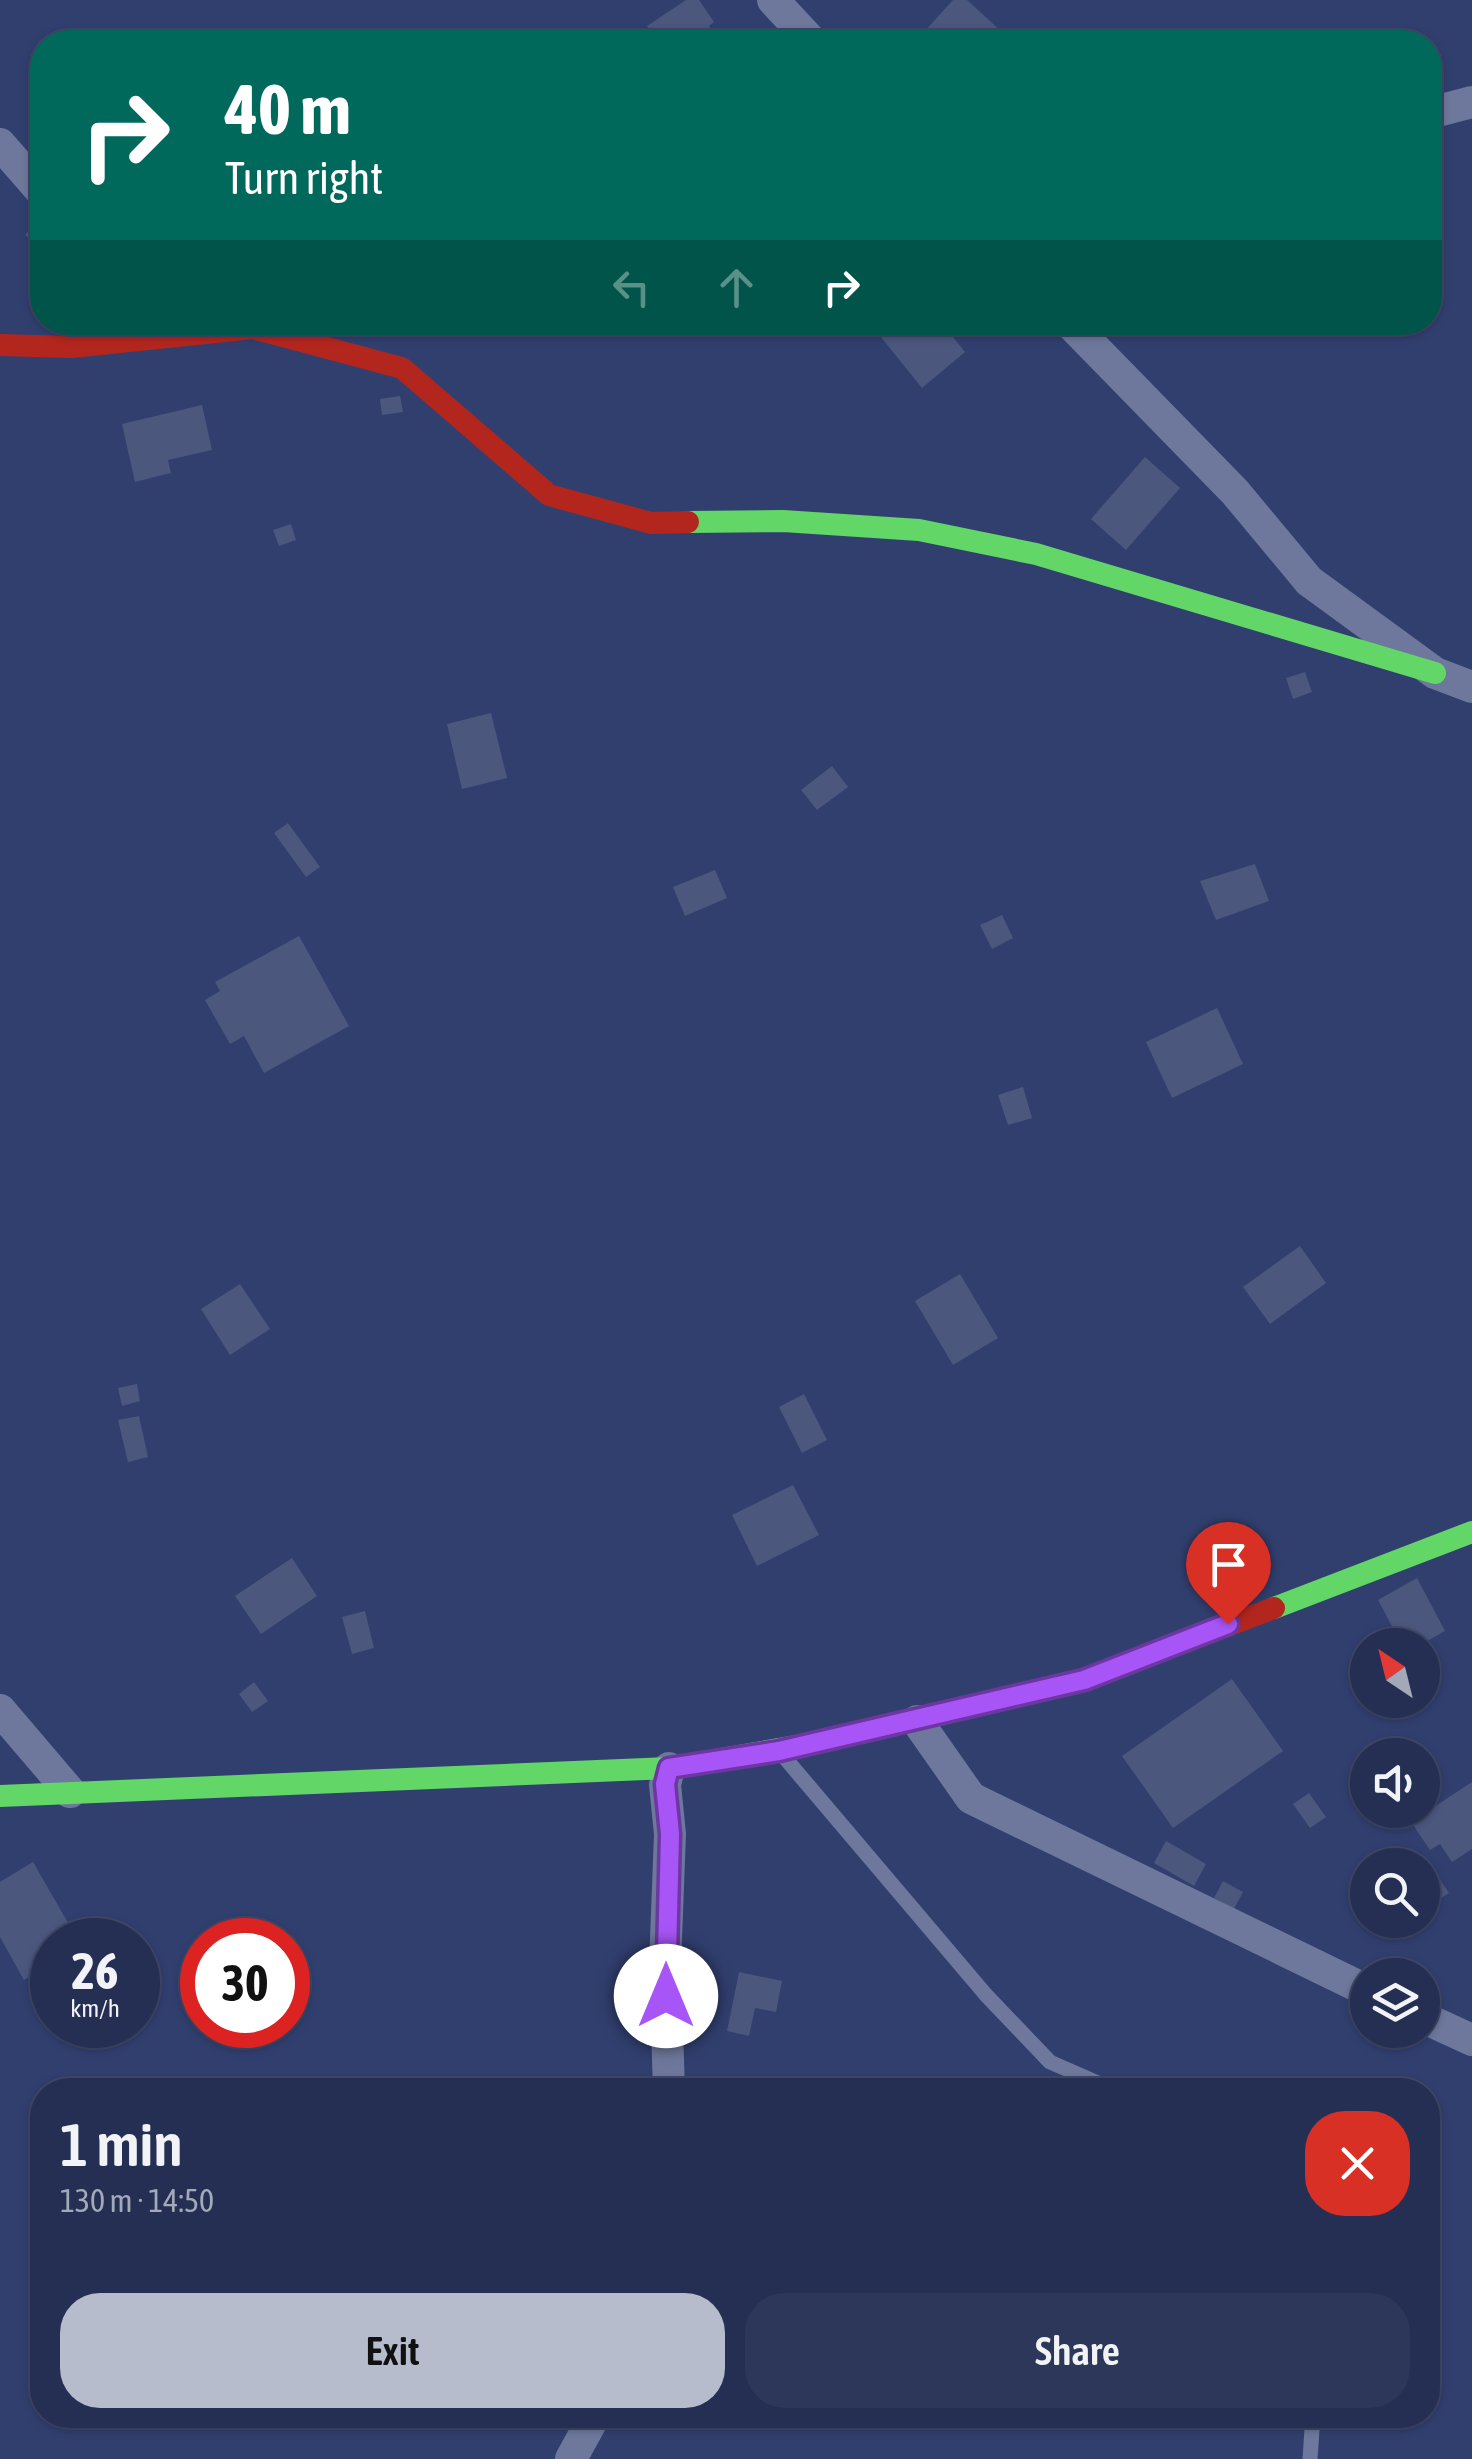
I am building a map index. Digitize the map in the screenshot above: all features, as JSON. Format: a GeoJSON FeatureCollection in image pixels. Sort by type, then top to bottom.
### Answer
{"type":"FeatureCollection","features":[{"type":"Feature","properties":{"kind":"street"},"geometry":{"type":"LineString","coordinates":[[773,0],[801,30]]}},
{"type":"Feature","properties":{"kind":"street"},"geometry":{"type":"LineString","coordinates":[[1442,111],[1472,102]]}},
{"type":"Feature","properties":{"kind":"street"},"geometry":{"type":"LineString","coordinates":[[0,144],[30,178]]}},
{"type":"Feature","properties":{"kind":"street"},"geometry":{"type":"LineString","coordinates":[[0,345],[72,347],[173,335]]}},
{"type":"Feature","properties":{"kind":"street"},"geometry":{"type":"LineString","coordinates":[[281,335],[402,368],[549,496],[652,523],[783,521],[919,530],[1036,554],[1435,672],[1472,687]]}},
{"type":"Feature","properties":{"kind":"street"},"geometry":{"type":"LineString","coordinates":[[1088,335],[1235,492],[1309,581],[1435,672]]}},
{"type":"Feature","properties":{"kind":"street"},"geometry":{"type":"LineString","coordinates":[[0,1796],[669,1768],[779,1751],[1084,1680],[1472,1532]]}},
{"type":"Feature","properties":{"kind":"street"},"geometry":{"type":"LineString","coordinates":[[0,1710],[70,1792]]}},
{"type":"Feature","properties":{"kind":"street"},"geometry":{"type":"LineString","coordinates":[[917,1721],[971,1798],[1350,1981]]}},
{"type":"Feature","properties":{"kind":"street"},"geometry":{"type":"LineString","coordinates":[[669,1768],[665,1784],[670,1834],[665,1965],[669,2078]]}},
{"type":"Feature","properties":{"kind":"street"},"geometry":{"type":"LineString","coordinates":[[1440,2025],[1472,2040]]}},
{"type":"Feature","properties":{"kind":"street"},"geometry":{"type":"LineString","coordinates":[[571,2459],[588,2428]]}},
{"type":"Feature","properties":{"kind":"lane"},"geometry":{"type":"LineString","coordinates":[[779,1751],[986,1995],[1050,2062],[1087,2078]]}},
{"type":"Feature","properties":{"kind":"lane"},"geometry":{"type":"LineString","coordinates":[[1310,2459],[1313,2428]]}},
{"type":"Feature","properties":{"kind":"building"},"geometry":{"type":"Polygon","coordinates":[[[686,0],[699,0],[714,22],[709,26],[712,30],[650,30],[647,26],[686,0]]]}},
{"type":"Feature","properties":{"kind":"building"},"geometry":{"type":"Polygon","coordinates":[[[953,0],[967,0],[1000,30],[926,30],[953,0]]]}},
{"type":"Feature","properties":{"kind":"building"},"geometry":{"type":"Polygon","coordinates":[[[879,335],[951,335],[965,352],[922,388],[879,335]]]}},
{"type":"Feature","properties":{"kind":"building"},"geometry":{"type":"Polygon","coordinates":[[[400,396],[403,412],[382,415],[380,399],[400,396]]]}},
{"type":"Feature","properties":{"kind":"building"},"geometry":{"type":"Polygon","coordinates":[[[202,405],[212,450],[168,460],[171,473],[135,482],[122,424],[202,405]]]}},
{"type":"Feature","properties":{"kind":"building"},"geometry":{"type":"Polygon","coordinates":[[[1145,457],[1180,488],[1126,550],[1091,519],[1145,457]]]}},
{"type":"Feature","properties":{"kind":"building"},"geometry":{"type":"Polygon","coordinates":[[[291,524],[296,540],[279,546],[273,530],[291,524]]]}},
{"type":"Feature","properties":{"kind":"building"},"geometry":{"type":"Polygon","coordinates":[[[1305,672],[1312,692],[1293,699],[1286,678],[1305,672]]]}},
{"type":"Feature","properties":{"kind":"building"},"geometry":{"type":"Polygon","coordinates":[[[491,713],[507,778],[462,789],[447,724],[491,713]]]}},
{"type":"Feature","properties":{"kind":"building"},"geometry":{"type":"Polygon","coordinates":[[[832,766],[848,787],[817,810],[801,790],[832,766]]]}},
{"type":"Feature","properties":{"kind":"building"},"geometry":{"type":"Polygon","coordinates":[[[288,823],[320,867],[306,877],[274,833],[288,823]]]}},
{"type":"Feature","properties":{"kind":"building"},"geometry":{"type":"Polygon","coordinates":[[[1255,864],[1269,901],[1216,920],[1200,881],[1255,864]]]}},
{"type":"Feature","properties":{"kind":"building"},"geometry":{"type":"Polygon","coordinates":[[[715,870],[727,898],[685,916],[673,887],[715,870]]]}},
{"type":"Feature","properties":{"kind":"building"},"geometry":{"type":"Polygon","coordinates":[[[1002,915],[1013,938],[992,949],[980,925],[1002,915]]]}},
{"type":"Feature","properties":{"kind":"building"},"geometry":{"type":"Polygon","coordinates":[[[299,936],[349,1026],[264,1073],[244,1036],[230,1044],[205,1000],[220,991],[215,982],[299,936]]]}},
{"type":"Feature","properties":{"kind":"building"},"geometry":{"type":"Polygon","coordinates":[[[1217,1008],[1243,1064],[1172,1098],[1146,1042],[1217,1008]]]}},
{"type":"Feature","properties":{"kind":"building"},"geometry":{"type":"Polygon","coordinates":[[[1023,1087],[1032,1118],[1008,1125],[998,1095],[1023,1087]]]}},
{"type":"Feature","properties":{"kind":"building"},"geometry":{"type":"Polygon","coordinates":[[[1300,1246],[1326,1283],[1270,1324],[1243,1287],[1300,1246]]]}},
{"type":"Feature","properties":{"kind":"building"},"geometry":{"type":"Polygon","coordinates":[[[960,1274],[998,1338],[953,1365],[915,1301],[960,1274]]]}},
{"type":"Feature","properties":{"kind":"building"},"geometry":{"type":"Polygon","coordinates":[[[240,1284],[270,1329],[230,1355],[201,1309],[240,1284]]]}},
{"type":"Feature","properties":{"kind":"building"},"geometry":{"type":"Polygon","coordinates":[[[137,1384],[140,1401],[122,1406],[118,1388],[137,1384]]]}},
{"type":"Feature","properties":{"kind":"building"},"geometry":{"type":"Polygon","coordinates":[[[804,1394],[827,1440],[802,1453],[779,1407],[804,1394]]]}},
{"type":"Feature","properties":{"kind":"building"},"geometry":{"type":"Polygon","coordinates":[[[139,1416],[148,1457],[128,1462],[118,1420],[139,1416]]]}},
{"type":"Feature","properties":{"kind":"building"},"geometry":{"type":"Polygon","coordinates":[[[793,1485],[819,1535],[757,1566],[732,1515],[793,1485]]]}},
{"type":"Feature","properties":{"kind":"building"},"geometry":{"type":"Polygon","coordinates":[[[292,1558],[317,1596],[261,1634],[235,1596],[292,1558]]]}},
{"type":"Feature","properties":{"kind":"building"},"geometry":{"type":"Polygon","coordinates":[[[1417,1578],[1445,1631],[1440,1634],[1440,1628],[1393,1628],[1378,1600],[1417,1578]]]}},
{"type":"Feature","properties":{"kind":"building"},"geometry":{"type":"Polygon","coordinates":[[[365,1611],[374,1648],[352,1654],[342,1617],[365,1611]]]}},
{"type":"Feature","properties":{"kind":"building"},"geometry":{"type":"Polygon","coordinates":[[[1232,1679],[1283,1751],[1173,1828],[1122,1756],[1232,1679]]]}},
{"type":"Feature","properties":{"kind":"building"},"geometry":{"type":"Polygon","coordinates":[[[254,1682],[268,1701],[252,1712],[239,1694],[254,1682]]]}},
{"type":"Feature","properties":{"kind":"building"},"geometry":{"type":"Polygon","coordinates":[[[1472,1782],[1472,1849],[1452,1862],[1440,1844],[1429,1848],[1415,1828],[1440,1828],[1440,1803],[1472,1782]]]}},
{"type":"Feature","properties":{"kind":"building"},"geometry":{"type":"Polygon","coordinates":[[[1309,1793],[1326,1817],[1310,1828],[1293,1804],[1309,1793]]]}},
{"type":"Feature","properties":{"kind":"building"},"geometry":{"type":"Polygon","coordinates":[[[1166,1841],[1206,1864],[1194,1886],[1154,1863],[1166,1841]]]}},
{"type":"Feature","properties":{"kind":"building"},"geometry":{"type":"Polygon","coordinates":[[[33,1862],[65,1918],[30,1918],[30,1976],[24,1980],[0,1937],[0,1882],[33,1862]]]}},
{"type":"Feature","properties":{"kind":"building"},"geometry":{"type":"Polygon","coordinates":[[[1440,1880],[1449,1893],[1440,1899],[1440,1880]]]}},
{"type":"Feature","properties":{"kind":"building"},"geometry":{"type":"Polygon","coordinates":[[[1223,1881],[1243,1892],[1234,1909],[1214,1898],[1223,1881]]]}},
{"type":"Feature","properties":{"kind":"building"},"geometry":{"type":"Polygon","coordinates":[[[739,1972],[782,1981],[776,2012],[755,2008],[749,2036],[727,2031],[739,1972]]]}},
{"type":"Feature","properties":{"kind":"traffic: fast"},"geometry":{"type":"LineString","coordinates":[[688,522],[783,521],[919,530],[1036,554],[1435,673]]}},
{"type":"Feature","properties":{"kind":"traffic: fast"},"geometry":{"type":"LineString","coordinates":[[1274,1608],[1472,1532]]}},
{"type":"Feature","properties":{"kind":"traffic: fast"},"geometry":{"type":"LineString","coordinates":[[0,1796],[669,1768],[814,1743]]}},
{"type":"Feature","properties":{"kind":"traffic: jam"},"geometry":{"type":"LineString","coordinates":[[0,345],[72,347],[186,335]]}},
{"type":"Feature","properties":{"kind":"traffic: jam"},"geometry":{"type":"LineString","coordinates":[[279,335],[402,368],[549,495],[651,523],[688,522]]}},
{"type":"Feature","properties":{"kind":"traffic: jam"},"geometry":{"type":"LineString","coordinates":[[814,1743],[1085,1680],[1274,1608]]}},
{"type":"Feature","properties":{"kind":"route"},"geometry":{"type":"LineString","coordinates":[[666,1996],[670,1834],[665,1784],[669,1768],[779,1751],[1084,1680],[1228,1624]]}}]}
